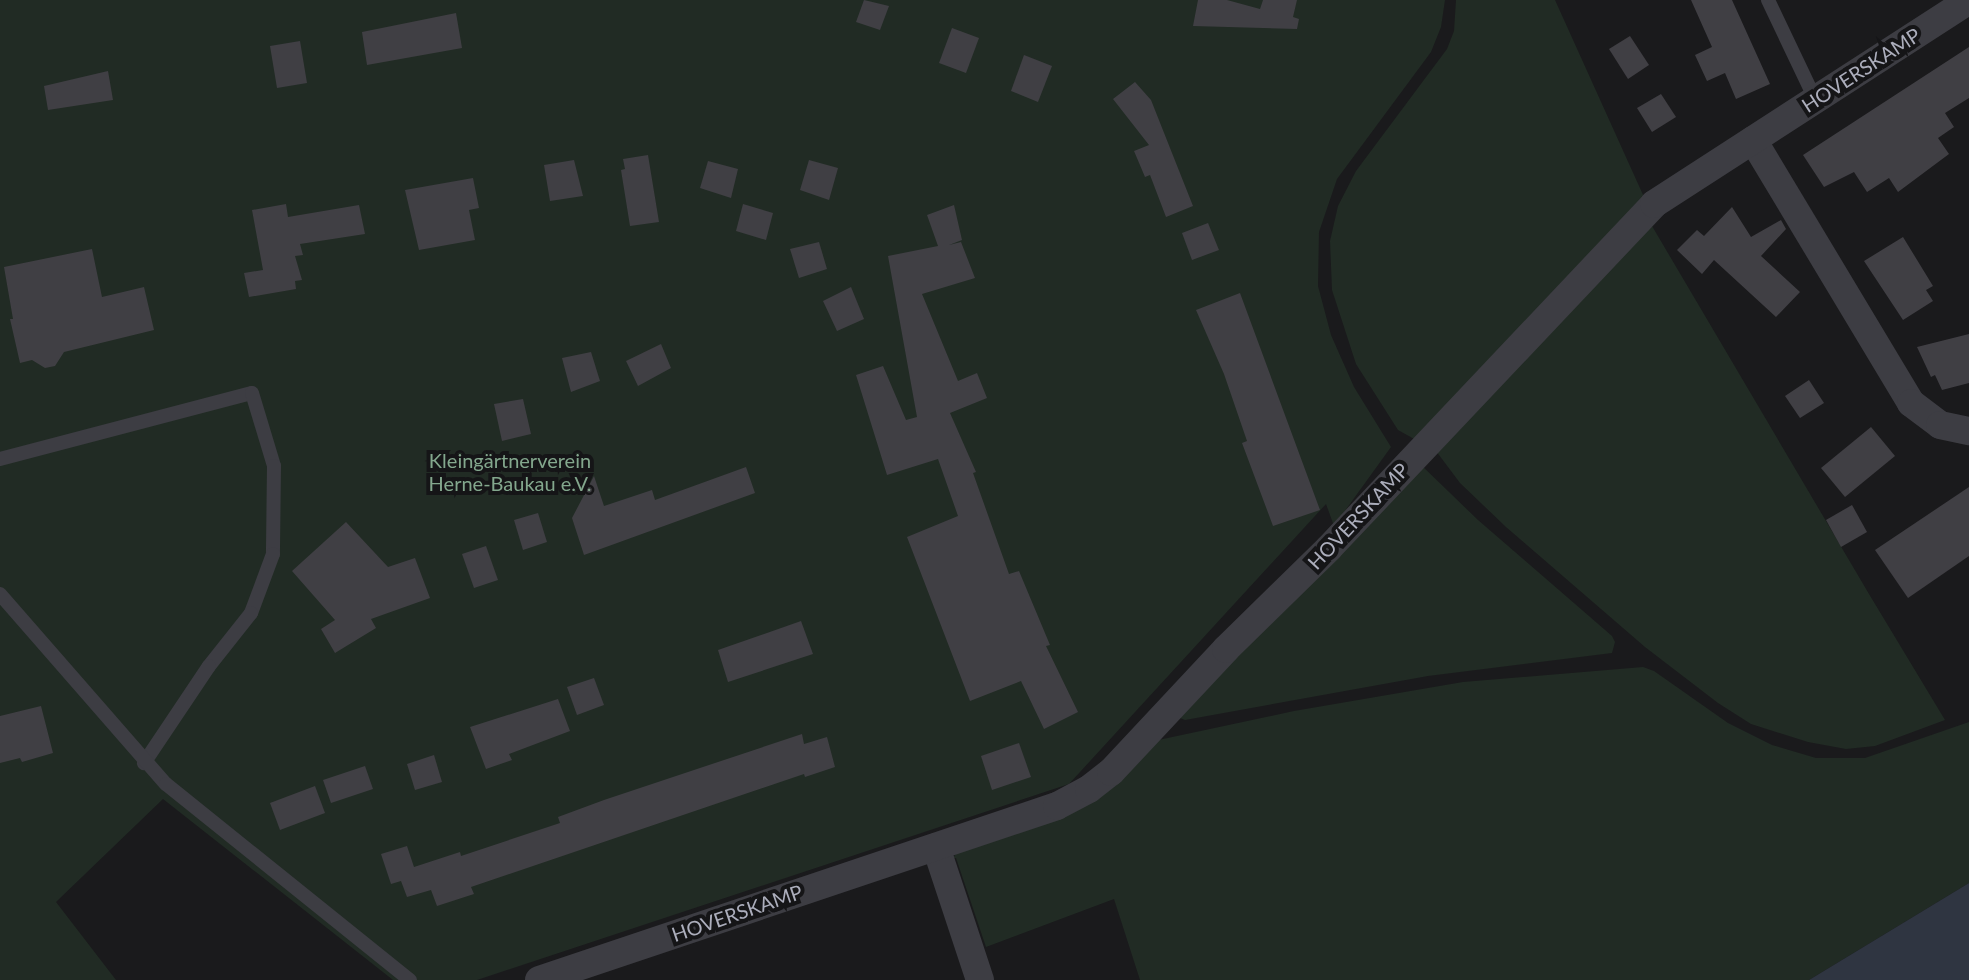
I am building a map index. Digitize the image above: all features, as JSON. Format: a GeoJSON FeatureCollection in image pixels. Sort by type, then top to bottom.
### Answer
{"type":"FeatureCollection","features":[{"type":"Feature","properties":{"kind":"street","name":"HOVERSKAMP"},"geometry":{"type":"LineString","coordinates":[[539,980],[1057,806],[1111,772],[1226,649],[1329,548],[1654,204],[1969,0]]}},
{"type":"Feature","properties":{"kind":"street"},"geometry":{"type":"LineString","coordinates":[[1753,140],[1911,403],[1940,425],[1969,431]]}},
{"type":"Feature","properties":{"kind":"street"},"geometry":{"type":"LineString","coordinates":[[936,847],[980,980]]}},
{"type":"Feature","properties":{"kind":"lane"},"geometry":{"type":"LineString","coordinates":[[1768,0],[1815,99]]}},
{"type":"Feature","properties":{"kind":"lane"},"geometry":{"type":"LineString","coordinates":[[0,459],[252,393],[274,466],[273,554],[251,613],[209,666],[144,763]]}},
{"type":"Feature","properties":{"kind":"lane"},"geometry":{"type":"LineString","coordinates":[[0,594],[144,763],[410,980]]}},
{"type":"Feature","properties":{"kind":"green space","name":"Kleingärtnerverein Herne-Baukau e.V."},"geometry":{"type":"Polygon","coordinates":[[[0,0],[1445,0],[1441,27],[1431,52],[1337,179],[1319,232],[1318,286],[1331,335],[1354,387],[1391,447],[1334,526],[1326,504],[1069,784],[477,980],[393,980],[163,799],[56,902],[116,980],[0,980],[0,0]]]}},
{"type":"Feature","properties":{"kind":"green space"},"geometry":{"type":"Polygon","coordinates":[[[1456,0],[1555,0],[1644,197],[1416,440],[1398,430],[1356,364],[1332,290],[1330,241],[1338,206],[1356,171],[1447,49],[1454,31],[1456,0]]]}},
{"type":"Feature","properties":{"kind":"green space"},"geometry":{"type":"Polygon","coordinates":[[[1652,226],[1945,720],[1875,746],[1846,749],[1808,742],[1751,724],[1718,703],[1645,647],[1506,527],[1460,483],[1433,447],[1652,226]]]}},
{"type":"Feature","properties":{"kind":"green space"},"geometry":{"type":"Polygon","coordinates":[[[1418,462],[1478,520],[1612,636],[1615,642],[1612,653],[1428,676],[1185,720],[1180,718],[1418,462]]]}},
{"type":"Feature","properties":{"kind":"green space"},"geometry":{"type":"Polygon","coordinates":[[[1643,667],[1654,671],[1728,723],[1772,745],[1816,758],[1865,758],[1969,722],[1969,883],[1809,980],[1140,980],[1114,899],[986,947],[956,858],[953,858],[957,852],[1149,742],[1294,711],[1463,682],[1643,667]]]}},
{"type":"Feature","properties":{"kind":"water"},"geometry":{"type":"Polygon","coordinates":[[[1969,883],[1969,980],[1809,980],[1969,883]]]}},
{"type":"Feature","properties":{"kind":"building"},"geometry":{"type":"Polygon","coordinates":[[[864,0],[889,6],[880,30],[856,22],[864,0]]]}},
{"type":"Feature","properties":{"kind":"building"},"geometry":{"type":"Polygon","coordinates":[[[1198,0],[1227,0],[1260,9],[1263,0],[1297,0],[1293,17],[1299,19],[1297,29],[1193,26],[1198,0]]]}},
{"type":"Feature","properties":{"kind":"building"},"geometry":{"type":"Polygon","coordinates":[[[1691,0],[1732,0],[1770,84],[1736,99],[1725,73],[1707,81],[1695,55],[1712,47],[1691,0]]]}},
{"type":"Feature","properties":{"kind":"building"},"geometry":{"type":"Polygon","coordinates":[[[456,13],[462,48],[367,65],[362,32],[456,13]]]}},
{"type":"Feature","properties":{"kind":"building"},"geometry":{"type":"Polygon","coordinates":[[[952,28],[979,38],[966,73],[939,63],[952,28]]]}},
{"type":"Feature","properties":{"kind":"building"},"geometry":{"type":"Polygon","coordinates":[[[1630,36],[1649,65],[1628,79],[1609,49],[1630,36]]]}},
{"type":"Feature","properties":{"kind":"building"},"geometry":{"type":"Polygon","coordinates":[[[300,41],[307,83],[277,88],[270,46],[300,41]]]}},
{"type":"Feature","properties":{"kind":"building"},"geometry":{"type":"Polygon","coordinates":[[[1969,47],[1969,98],[1945,113],[1954,127],[1938,138],[1949,154],[1898,192],[1889,178],[1867,192],[1854,172],[1824,187],[1803,155],[1969,47]]]}},
{"type":"Feature","properties":{"kind":"building"},"geometry":{"type":"Polygon","coordinates":[[[1024,55],[1052,66],[1038,102],[1011,91],[1024,55]]]}},
{"type":"Feature","properties":{"kind":"building"},"geometry":{"type":"Polygon","coordinates":[[[108,71],[113,100],[48,110],[44,86],[108,71]]]}},
{"type":"Feature","properties":{"kind":"building"},"geometry":{"type":"Polygon","coordinates":[[[1135,82],[1151,100],[1193,206],[1166,217],[1150,175],[1145,177],[1134,151],[1149,145],[1113,99],[1135,82]]]}},
{"type":"Feature","properties":{"kind":"building"},"geometry":{"type":"Polygon","coordinates":[[[1661,94],[1676,117],[1652,132],[1637,108],[1661,94]]]}},
{"type":"Feature","properties":{"kind":"building"},"geometry":{"type":"Polygon","coordinates":[[[648,155],[659,222],[630,226],[621,170],[625,169],[623,159],[648,155]]]}},
{"type":"Feature","properties":{"kind":"building"},"geometry":{"type":"Polygon","coordinates":[[[574,160],[583,196],[550,201],[544,165],[574,160]]]}},
{"type":"Feature","properties":{"kind":"building"},"geometry":{"type":"Polygon","coordinates":[[[809,160],[838,168],[829,200],[800,190],[809,160]]]}},
{"type":"Feature","properties":{"kind":"building"},"geometry":{"type":"Polygon","coordinates":[[[708,161],[738,169],[731,198],[700,188],[708,161]]]}},
{"type":"Feature","properties":{"kind":"building"},"geometry":{"type":"Polygon","coordinates":[[[473,178],[479,208],[469,210],[475,240],[419,250],[405,190],[473,178]]]}},
{"type":"Feature","properties":{"kind":"building"},"geometry":{"type":"Polygon","coordinates":[[[286,204],[288,217],[359,205],[365,234],[300,244],[303,255],[295,256],[302,280],[295,281],[296,289],[249,297],[244,273],[263,270],[252,210],[286,204]]]}},
{"type":"Feature","properties":{"kind":"building"},"geometry":{"type":"Polygon","coordinates":[[[743,204],[773,213],[766,240],[736,231],[743,204]]]}},
{"type":"Feature","properties":{"kind":"building"},"geometry":{"type":"Polygon","coordinates":[[[954,205],[962,240],[949,245],[961,242],[975,278],[922,294],[958,381],[977,373],[987,398],[950,413],[976,472],[973,473],[1009,574],[1019,571],[1050,645],[1046,646],[1078,712],[1044,729],[1021,681],[970,701],[907,537],[958,516],[938,459],[887,475],[856,375],[883,366],[906,420],[917,417],[888,256],[938,246],[927,215],[954,205]]]}},
{"type":"Feature","properties":{"kind":"building"},"geometry":{"type":"Polygon","coordinates":[[[1732,207],[1751,237],[1781,220],[1786,229],[1761,256],[1800,292],[1776,317],[1714,260],[1702,274],[1677,250],[1697,230],[1704,236],[1732,207]]]}},
{"type":"Feature","properties":{"kind":"building"},"geometry":{"type":"Polygon","coordinates":[[[1208,223],[1219,250],[1192,260],[1182,233],[1208,223]]]}},
{"type":"Feature","properties":{"kind":"building"},"geometry":{"type":"Polygon","coordinates":[[[1903,237],[1933,286],[1926,290],[1933,301],[1903,320],[1864,261],[1903,237]]]}},
{"type":"Feature","properties":{"kind":"building"},"geometry":{"type":"Polygon","coordinates":[[[819,242],[827,269],[799,278],[790,249],[819,242]]]}},
{"type":"Feature","properties":{"kind":"building"},"geometry":{"type":"Polygon","coordinates":[[[92,249],[102,297],[144,287],[154,330],[64,352],[55,366],[45,368],[32,360],[20,363],[10,319],[13,319],[4,267],[92,249]]]}},
{"type":"Feature","properties":{"kind":"building"},"geometry":{"type":"Polygon","coordinates":[[[851,287],[864,319],[837,331],[823,301],[851,287]]]}},
{"type":"Feature","properties":{"kind":"building"},"geometry":{"type":"Polygon","coordinates":[[[1240,293],[1320,510],[1273,526],[1242,443],[1247,441],[1224,374],[1196,310],[1240,293]]]}},
{"type":"Feature","properties":{"kind":"building"},"geometry":{"type":"Polygon","coordinates":[[[1969,334],[1969,383],[1942,390],[1935,375],[1931,377],[1917,347],[1969,334]]]}},
{"type":"Feature","properties":{"kind":"building"},"geometry":{"type":"Polygon","coordinates":[[[661,344],[671,368],[638,386],[626,361],[661,344]]]}},
{"type":"Feature","properties":{"kind":"building"},"geometry":{"type":"Polygon","coordinates":[[[591,352],[600,381],[571,392],[562,358],[591,352]]]}},
{"type":"Feature","properties":{"kind":"building"},"geometry":{"type":"Polygon","coordinates":[[[1809,380],[1824,403],[1800,418],[1785,396],[1809,380]]]}},
{"type":"Feature","properties":{"kind":"building"},"geometry":{"type":"Polygon","coordinates":[[[523,399],[531,434],[502,441],[494,404],[523,399]]]}},
{"type":"Feature","properties":{"kind":"building"},"geometry":{"type":"Polygon","coordinates":[[[1871,427],[1895,456],[1845,497],[1821,468],[1871,427]]]}},
{"type":"Feature","properties":{"kind":"building"},"geometry":{"type":"Polygon","coordinates":[[[746,467],[755,493],[584,555],[572,518],[594,476],[604,506],[652,490],[655,500],[746,467]]]}},
{"type":"Feature","properties":{"kind":"building"},"geometry":{"type":"Polygon","coordinates":[[[1969,487],[1969,556],[1908,598],[1875,550],[1969,487]]]}},
{"type":"Feature","properties":{"kind":"building"},"geometry":{"type":"Polygon","coordinates":[[[1852,505],[1867,532],[1841,547],[1826,520],[1852,505]]]}},
{"type":"Feature","properties":{"kind":"building"},"geometry":{"type":"Polygon","coordinates":[[[538,513],[547,542],[523,550],[514,520],[538,513]]]}},
{"type":"Feature","properties":{"kind":"building"},"geometry":{"type":"Polygon","coordinates":[[[346,522],[388,567],[415,558],[430,598],[371,619],[376,628],[335,653],[321,629],[335,620],[292,571],[346,522]]]}},
{"type":"Feature","properties":{"kind":"building"},"geometry":{"type":"Polygon","coordinates":[[[486,546],[498,580],[474,588],[462,554],[486,546]]]}},
{"type":"Feature","properties":{"kind":"building"},"geometry":{"type":"Polygon","coordinates":[[[801,621],[813,654],[728,682],[718,650],[801,621]]]}},
{"type":"Feature","properties":{"kind":"building"},"geometry":{"type":"Polygon","coordinates":[[[594,678],[604,705],[577,715],[567,687],[594,678]]]}},
{"type":"Feature","properties":{"kind":"building"},"geometry":{"type":"Polygon","coordinates":[[[558,699],[570,731],[509,754],[512,760],[486,769],[470,727],[558,699]]]}},
{"type":"Feature","properties":{"kind":"building"},"geometry":{"type":"Polygon","coordinates":[[[41,706],[53,753],[22,762],[20,758],[0,763],[0,716],[41,706]]]}},
{"type":"Feature","properties":{"kind":"building"},"geometry":{"type":"Polygon","coordinates":[[[802,734],[804,744],[827,737],[835,767],[805,777],[804,774],[471,887],[474,894],[437,906],[431,890],[407,897],[401,881],[391,884],[381,854],[407,846],[414,867],[460,852],[461,856],[560,823],[558,817],[604,800],[802,734]]]}},
{"type":"Feature","properties":{"kind":"building"},"geometry":{"type":"Polygon","coordinates":[[[1019,743],[1031,777],[992,790],[981,756],[1019,743]]]}},
{"type":"Feature","properties":{"kind":"building"},"geometry":{"type":"Polygon","coordinates":[[[434,755],[442,782],[415,790],[407,764],[434,755]]]}},
{"type":"Feature","properties":{"kind":"building"},"geometry":{"type":"Polygon","coordinates":[[[365,766],[373,789],[331,803],[323,780],[365,766]]]}},
{"type":"Feature","properties":{"kind":"building"},"geometry":{"type":"Polygon","coordinates":[[[315,786],[325,813],[280,830],[270,803],[315,786]]]}}]}
